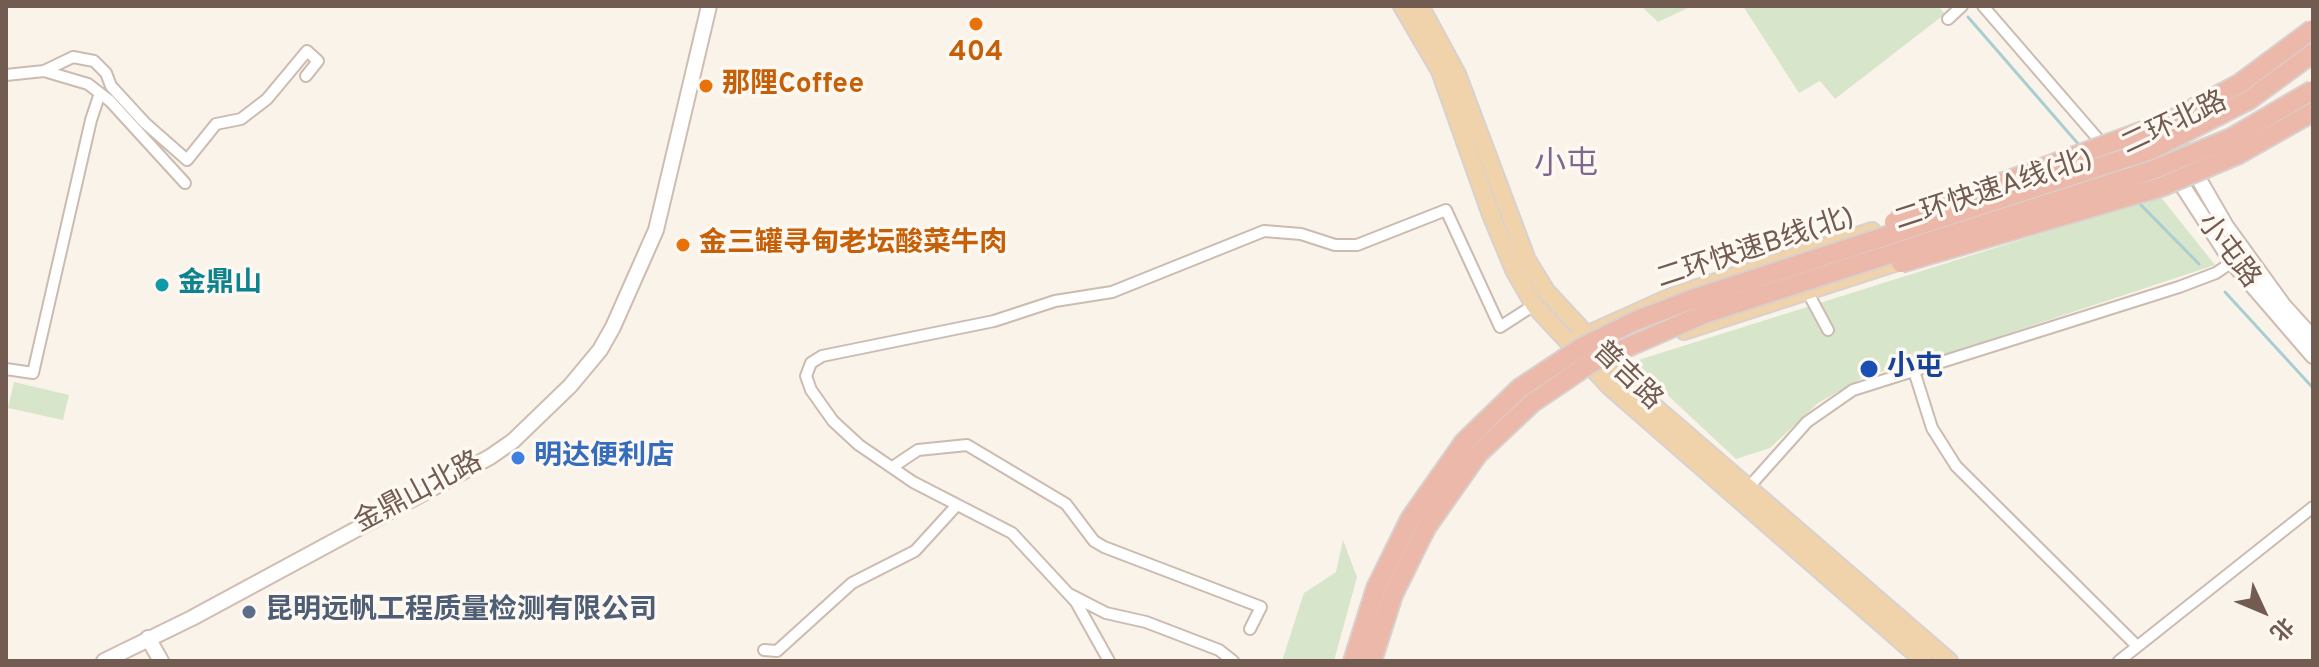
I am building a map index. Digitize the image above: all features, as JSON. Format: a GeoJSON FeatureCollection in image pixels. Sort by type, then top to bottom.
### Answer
{"type":"FeatureCollection","features":[{"type":"Feature","properties":{"kind":"highway"},"geometry":{"type":"LineString","coordinates":[[1679,313],[2170,121],[2239,84],[2313,29]]}},
{"type":"Feature","properties":{"kind":"highway","name":"二环快速B线(北)"},"geometry":{"type":"LineString","coordinates":[[1353,661],[1423,498],[1457,451],[1492,413],[1565,356],[1608,333],[1679,313],[2151,150],[2249,100],[2313,53]]}},
{"type":"Feature","properties":{"kind":"highway","name":"二环快速A线(北)"},"geometry":{"type":"LineString","coordinates":[[1679,313],[2155,169],[2253,127],[2313,88]]}},
{"type":"Feature","properties":{"kind":"highway"},"geometry":{"type":"LineString","coordinates":[[1679,313],[2112,204],[2227,160],[2313,114]]}},
{"type":"Feature","properties":{"kind":"highway"},"geometry":{"type":"LineString","coordinates":[[1372,661],[1385,592]]}},
{"type":"Feature","properties":{"kind":"main road","name":"普吉路"},"geometry":{"type":"LineString","coordinates":[[1402,6],[1440,71],[1491,215],[1514,270],[1534,305],[1577,339],[1603,367],[1924,661]]}},
{"type":"Feature","properties":{"kind":"main road","name":"普吉路"},"geometry":{"type":"LineString","coordinates":[[1420,6],[1457,74],[1527,260],[1577,339]]}},
{"type":"Feature","properties":{"kind":"main road","name":"二环北路"},"geometry":{"type":"LineString","coordinates":[[1577,339],[1695,288],[2111,155],[2152,139],[2239,94],[2313,38]]}},
{"type":"Feature","properties":{"kind":"main road","name":"二环北路"},"geometry":{"type":"LineString","coordinates":[[1603,367],[1685,331],[2099,198],[2171,171],[2259,125],[2313,88]]}},
{"type":"Feature","properties":{"kind":"main road","name":"普吉路"},"geometry":{"type":"LineString","coordinates":[[1603,367],[1949,661]]}},
{"type":"Feature","properties":{"kind":"street","name":"金鼎山北路"},"geometry":{"type":"LineString","coordinates":[[104,661],[490,457],[515,439],[580,375],[613,327],[656,230],[709,6]]}},
{"type":"Feature","properties":{"kind":"street"},"geometry":{"type":"LineString","coordinates":[[1948,19],[1962,6]]}},
{"type":"Feature","properties":{"kind":"street"},"geometry":{"type":"LineString","coordinates":[[1983,6],[2111,155]]}},
{"type":"Feature","properties":{"kind":"street"},"geometry":{"type":"LineString","coordinates":[[6,75],[44,71],[73,57],[82,56],[94,61],[106,73],[111,86],[145,123],[187,160],[216,124],[241,119],[259,106],[307,51],[318,61],[306,76]]}},
{"type":"Feature","properties":{"kind":"street"},"geometry":{"type":"LineString","coordinates":[[44,71],[88,84],[100,93],[185,183]]}},
{"type":"Feature","properties":{"kind":"street"},"geometry":{"type":"LineString","coordinates":[[6,369],[33,373],[91,120],[100,93]]}},
{"type":"Feature","properties":{"kind":"street"},"geometry":{"type":"LineString","coordinates":[[2191,162],[2313,114]]}},
{"type":"Feature","properties":{"kind":"street","name":"小屯路"},"geometry":{"type":"LineString","coordinates":[[2171,130],[2242,249],[2284,306],[2313,338]]}},
{"type":"Feature","properties":{"kind":"street","name":"小屯路"},"geometry":{"type":"LineString","coordinates":[[2152,139],[2232,262],[2313,356]]}},
{"type":"Feature","properties":{"kind":"street"},"geometry":{"type":"LineString","coordinates":[[1109,661],[1084,615],[1012,533],[913,482],[894,466],[859,445],[819,407],[806,376],[811,363],[822,356],[994,321],[1055,301],[1112,292],[1264,231],[1301,234],[1335,245],[1357,245],[1446,210],[1500,327],[1534,305]]}},
{"type":"Feature","properties":{"kind":"street"},"geometry":{"type":"LineString","coordinates":[[1748,488],[1782,447],[1829,404],[1853,390],[2179,287],[2216,273],[2232,262]]}},
{"type":"Feature","properties":{"kind":"street"},"geometry":{"type":"LineString","coordinates":[[1807,291],[1828,330]]}},
{"type":"Feature","properties":{"kind":"street"},"geometry":{"type":"LineString","coordinates":[[1914,371],[1932,428],[1956,466],[2137,646]]}},
{"type":"Feature","properties":{"kind":"street"},"geometry":{"type":"LineString","coordinates":[[894,466],[918,450],[967,445],[1066,504],[1076,512],[1094,541],[1104,547],[1261,607],[1250,629]]}},
{"type":"Feature","properties":{"kind":"street"},"geometry":{"type":"LineString","coordinates":[[764,650],[777,651],[852,583],[915,551],[957,505]]}},
{"type":"Feature","properties":{"kind":"street"},"geometry":{"type":"LineString","coordinates":[[2119,661],[2313,507]]}},
{"type":"Feature","properties":{"kind":"street"},"geometry":{"type":"LineString","coordinates":[[1067,593],[1077,595],[1106,613],[1159,626],[1219,650],[1233,661]]}},
{"type":"Feature","properties":{"kind":"street"},"geometry":{"type":"LineString","coordinates":[[148,638],[161,661]]}},
{"type":"Feature","properties":{"kind":"green space"},"geometry":{"type":"Polygon","coordinates":[[[1641,6],[1692,6],[1658,22],[1641,6]]]}},
{"type":"Feature","properties":{"kind":"green space"},"geometry":{"type":"Polygon","coordinates":[[[1743,6],[1938,6],[1945,14],[1835,99],[1820,81],[1799,93],[1743,6]]]}},
{"type":"Feature","properties":{"kind":"green space"},"geometry":{"type":"Polygon","coordinates":[[[2160,196],[2215,265],[1946,354],[1866,376],[1818,403],[1770,448],[1736,459],[1632,362],[2160,196]]]}},
{"type":"Feature","properties":{"kind":"green space"},"geometry":{"type":"Polygon","coordinates":[[[14,382],[69,395],[63,420],[8,408],[14,382]]]}},
{"type":"Feature","properties":{"kind":"green space"},"geometry":{"type":"Polygon","coordinates":[[[1343,540],[1357,577],[1334,661],[1282,661],[1304,593],[1336,572],[1343,540]]]}},
{"type":"Feature","properties":{"kind":"waterway"},"geometry":{"type":"LineString","coordinates":[[1968,17],[2080,146]]}},
{"type":"Feature","properties":{"kind":"waterway"},"geometry":{"type":"LineString","coordinates":[[2139,203],[2199,264]]}},
{"type":"Feature","properties":{"kind":"waterway"},"geometry":{"type":"LineString","coordinates":[[2225,292],[2313,388]]}},
{"type":"Feature","properties":{"kind":"place","name":"404"},"geometry":{"type":"Point","coordinates":[976,24]}},
{"type":"Feature","properties":{"kind":"place","name":"那䧉Coffee"},"geometry":{"type":"Point","coordinates":[706,86]}},
{"type":"Feature","properties":{"kind":"place","name":"金三罐寻甸老坛酸菜牛肉"},"geometry":{"type":"Point","coordinates":[683,245]}},
{"type":"Feature","properties":{"kind":"place","name":"金鼎山"},"geometry":{"type":"Point","coordinates":[162,285]}},
{"type":"Feature","properties":{"kind":"place","name":"小屯"},"geometry":{"type":"Point","coordinates":[1869,369]}},
{"type":"Feature","properties":{"kind":"place","name":"明达便利店"},"geometry":{"type":"Point","coordinates":[518,458]}},
{"type":"Feature","properties":{"kind":"place","name":"昆明远帆工程质量检测有限公司"},"geometry":{"type":"Point","coordinates":[249,612]}},
{"type":"Feature","properties":{"kind":"district","name":"小屯"},"geometry":{"type":"Point","coordinates":[1566,167]}}]}
